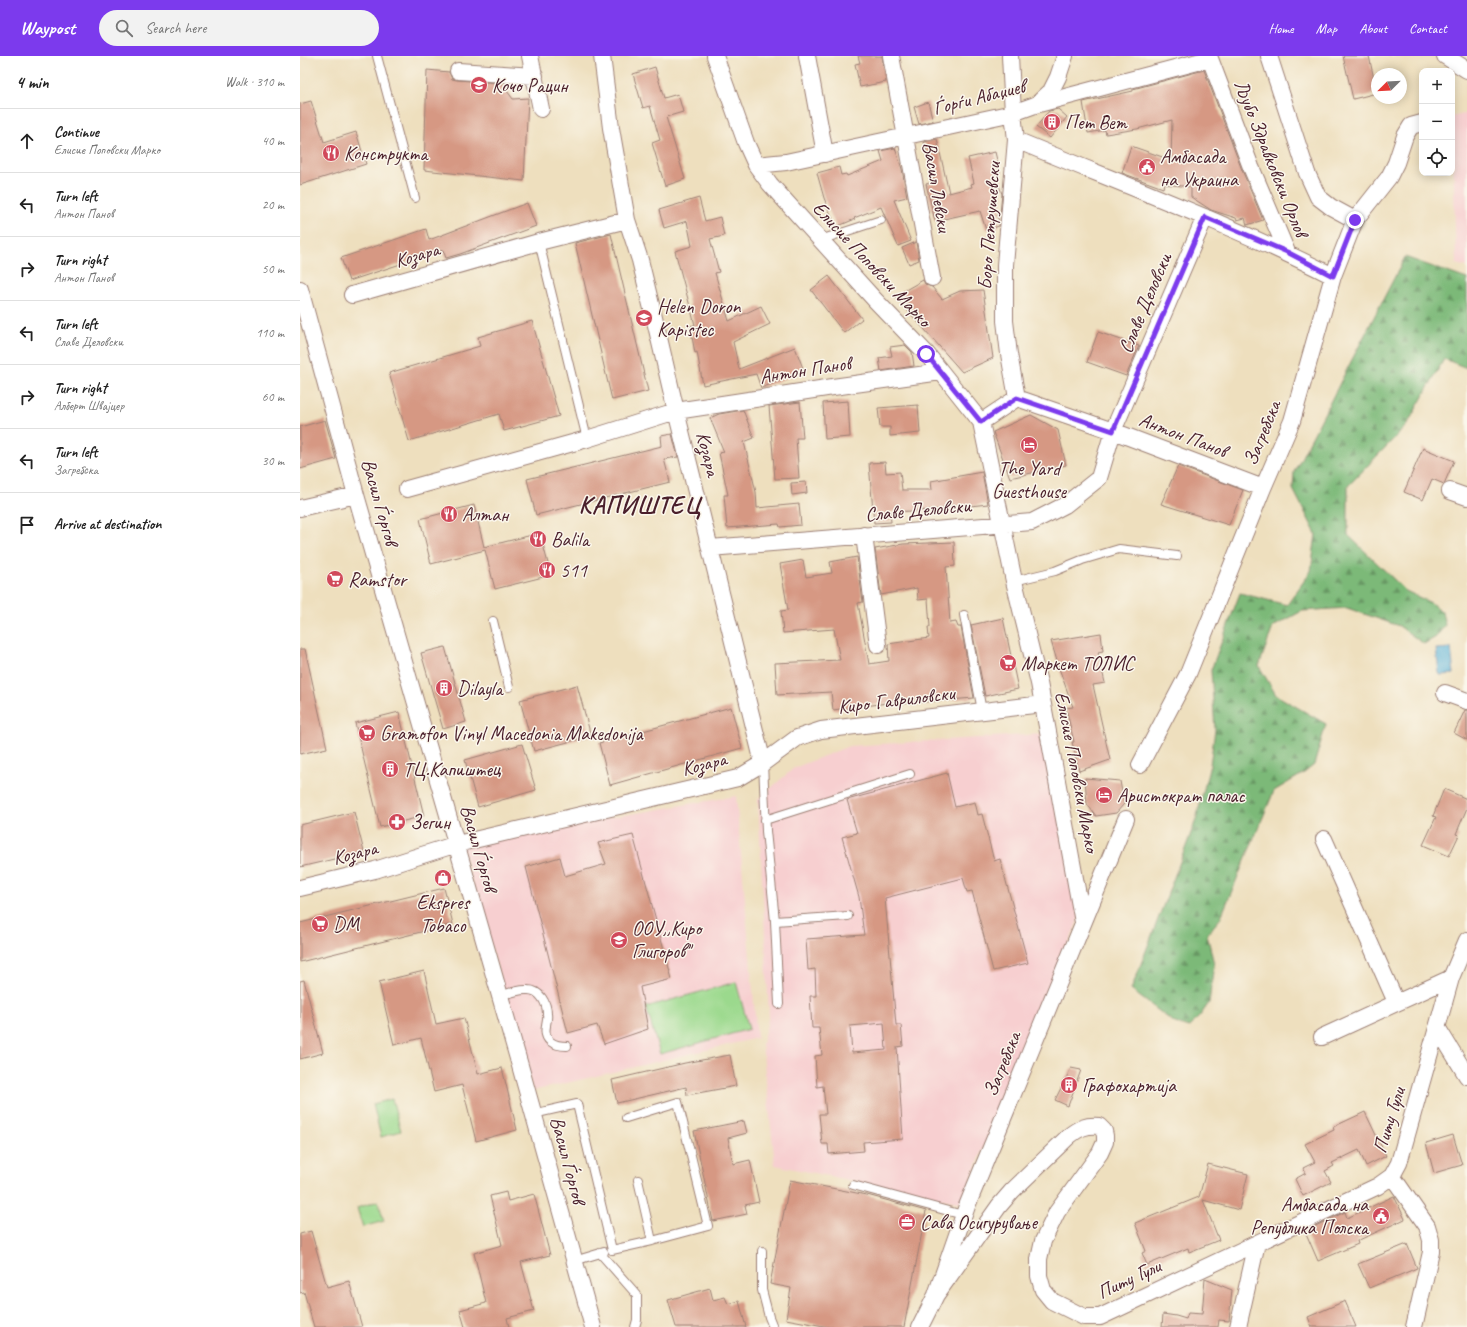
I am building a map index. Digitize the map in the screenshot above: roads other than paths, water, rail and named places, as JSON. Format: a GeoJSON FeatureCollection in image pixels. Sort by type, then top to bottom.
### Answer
{"type":"FeatureCollection","features":[{"type":"Feature","properties":{"kind":"street"},"geometry":{"type":"LineString","coordinates":[[530,56],[541,109]]}},
{"type":"Feature","properties":{"kind":"street","name":"Козара"},"geometry":{"type":"LineString","coordinates":[[300,888],[375,870],[457,844],[738,778],[763,763],[640,260],[627,220],[611,128],[602,56]]}},
{"type":"Feature","properties":{"kind":"street","name":"Елисие Поповски Марко"},"geometry":{"type":"LineString","coordinates":[[715,56],[746,143],[756,165],[770,184],[820,240],[926,354],[981,422],[1014,581],[1043,704],[1083,922]]}},
{"type":"Feature","properties":{"kind":"street"},"geometry":{"type":"LineString","coordinates":[[807,56],[825,154]]}},
{"type":"Feature","properties":{"kind":"street","name":"Васил Левски"},"geometry":{"type":"LineString","coordinates":[[891,56],[932,278]]}},
{"type":"Feature","properties":{"kind":"street","name":"Боро Петрушевски"},"geometry":{"type":"LineString","coordinates":[[1010,56],[1016,140],[1005,265],[1004,320],[1008,354],[1017,398]]}},
{"type":"Feature","properties":{"kind":"street"},"geometry":{"type":"LineString","coordinates":[[1035,105],[1051,91],[1058,77],[1065,56]]}},
{"type":"Feature","properties":{"kind":"street"},"geometry":{"type":"LineString","coordinates":[[1268,56],[1307,173],[1318,197],[1331,207],[1355,220]]}},
{"type":"Feature","properties":{"kind":"street","name":"Ѓорѓи Абаџиев"},"geometry":{"type":"LineString","coordinates":[[756,165],[786,162],[1013,113],[1035,105],[1209,57]]}},
{"type":"Feature","properties":{"kind":"street","name":"Љубо Здравковски Орлов"},"geometry":{"type":"LineString","coordinates":[[1209,57],[1251,167],[1287,252]]}},
{"type":"Feature","properties":{"kind":"street"},"geometry":{"type":"LineString","coordinates":[[1449,63],[1467,70]]}},
{"type":"Feature","properties":{"kind":"street"},"geometry":{"type":"LineString","coordinates":[[458,71],[535,76]]}},
{"type":"Feature","properties":{"kind":"street","name":"Загребска"},"geometry":{"type":"LineString","coordinates":[[1140,765],[1188,674],[1262,488],[1292,421],[1333,276],[1355,220],[1389,177],[1396,163],[1405,136],[1411,126],[1419,124]]}},
{"type":"Feature","properties":{"kind":"street"},"geometry":{"type":"LineString","coordinates":[[1016,140],[1287,252],[1333,276]]}},
{"type":"Feature","properties":{"kind":"street","name":"Славе Деловски"},"geometry":{"type":"LineString","coordinates":[[710,548],[1032,522],[1065,505],[1099,478],[1113,431],[1205,217]]}},
{"type":"Feature","properties":{"kind":"street","name":"Козара"},"geometry":{"type":"LineString","coordinates":[[352,295],[539,242],[627,220]]}},
{"type":"Feature","properties":{"kind":"street","name":"Васил Ѓоргов"},"geometry":{"type":"LineString","coordinates":[[300,289],[356,495],[457,844],[592,1327]]}},
{"type":"Feature","properties":{"kind":"street","name":"Антон Панов"},"geometry":{"type":"LineString","coordinates":[[676,411],[941,372]]}},
{"type":"Feature","properties":{"kind":"street"},"geometry":{"type":"LineString","coordinates":[[981,422],[1017,398]]}},
{"type":"Feature","properties":{"kind":"street","name":"Антон Панов"},"geometry":{"type":"LineString","coordinates":[[1017,398],[1113,431],[1262,488]]}},
{"type":"Feature","properties":{"kind":"street","name":"Козара"},"geometry":{"type":"LineString","coordinates":[[407,489],[587,439],[676,411]]}},
{"type":"Feature","properties":{"kind":"street"},"geometry":{"type":"LineString","coordinates":[[1450,490],[1467,497]]}},
{"type":"Feature","properties":{"kind":"street"},"geometry":{"type":"LineString","coordinates":[[300,508],[356,495]]}},
{"type":"Feature","properties":{"kind":"street"},"geometry":{"type":"LineString","coordinates":[[864,535],[878,645]]}},
{"type":"Feature","properties":{"kind":"street"},"geometry":{"type":"LineString","coordinates":[[1445,693],[1467,701]]}},
{"type":"Feature","properties":{"kind":"street","name":"Киро Гавриловски"},"geometry":{"type":"LineString","coordinates":[[763,763],[797,738],[821,730],[1043,704]]}},
{"type":"Feature","properties":{"kind":"street","name":"Загребска"},"geometry":{"type":"LineString","coordinates":[[920,1327],[936,1295],[963,1215],[1126,819]]}},
{"type":"Feature","properties":{"kind":"street"},"geometry":{"type":"LineString","coordinates":[[1324,839],[1396,1002]]}},
{"type":"Feature","properties":{"kind":"street","name":"Питу Гули"},"geometry":{"type":"LineString","coordinates":[[936,1295],[999,1206],[1012,1191],[1074,1132],[1079,1128],[1089,1125],[1099,1126],[1104,1131],[1105,1136],[1102,1148],[1100,1153],[1057,1212],[1043,1241],[1039,1259],[1039,1276],[1043,1290],[1052,1301],[1084,1317],[1098,1322],[1257,1243],[1378,1186],[1392,1176],[1399,1163],[1451,978],[1467,940]]}},
{"type":"Feature","properties":{"kind":"street"},"geometry":{"type":"LineString","coordinates":[[1322,1037],[1451,978]]}},
{"type":"Feature","properties":{"kind":"street"},"geometry":{"type":"LineString","coordinates":[[1438,1027],[1467,1076]]}},
{"type":"Feature","properties":{"kind":"street"},"geometry":{"type":"LineString","coordinates":[[1392,1176],[1427,1226],[1430,1240],[1431,1252],[1414,1327]]}},
{"type":"Feature","properties":{"kind":"street"},"geometry":{"type":"LineString","coordinates":[[1238,1327],[1257,1243]]}},
{"type":"Feature","properties":{"kind":"lane"},"geometry":{"type":"LineString","coordinates":[[377,56],[415,198]]}},
{"type":"Feature","properties":{"kind":"lane"},"geometry":{"type":"LineString","coordinates":[[820,240],[881,220]]}},
{"type":"Feature","properties":{"kind":"lane"},"geometry":{"type":"LineString","coordinates":[[539,242],[587,439]]}},
{"type":"Feature","properties":{"kind":"lane"},"geometry":{"type":"LineString","coordinates":[[1014,581],[1055,571],[1082,560],[1119,549],[1177,556]]}},
{"type":"Feature","properties":{"kind":"lane"},"geometry":{"type":"LineString","coordinates":[[964,615],[982,711]]}},
{"type":"Feature","properties":{"kind":"lane"},"geometry":{"type":"LineString","coordinates":[[493,621],[509,687]]}},
{"type":"Feature","properties":{"kind":"lane"},"geometry":{"type":"LineString","coordinates":[[763,763],[765,820],[775,921],[778,1004]]}},
{"type":"Feature","properties":{"kind":"lane"},"geometry":{"type":"LineString","coordinates":[[765,820],[910,774]]}},
{"type":"Feature","properties":{"kind":"lane"},"geometry":{"type":"LineString","coordinates":[[775,921],[848,916]]}},
{"type":"Feature","properties":{"kind":"lane"},"geometry":{"type":"LineString","coordinates":[[500,996],[528,990],[541,996],[548,1013],[545,1028],[547,1038],[558,1046],[567,1046]]}},
{"type":"Feature","properties":{"kind":"lane"},"geometry":{"type":"LineString","coordinates":[[574,1261],[708,1226],[678,1102],[626,1118]]}},
{"type":"Feature","properties":{"kind":"lane"},"geometry":{"type":"LineString","coordinates":[[533,1114],[577,1104],[612,1250]]}},
{"type":"Feature","properties":{"kind":"lane"},"geometry":{"type":"LineString","coordinates":[[638,1180],[652,1241]]}},
{"type":"Feature","properties":{"kind":"lane"},"geometry":{"type":"LineString","coordinates":[[853,1185],[963,1215]]}},
{"type":"Feature","properties":{"kind":"lane"},"geometry":{"type":"LineString","coordinates":[[762,1251],[762,1290],[773,1327]]}},
{"type":"Feature","properties":{"kind":"lane"},"geometry":{"type":"LineString","coordinates":[[600,1253],[637,1295],[637,1320],[635,1327]]}},
{"type":"Feature","properties":{"kind":"water"},"geometry":{"type":"Polygon","coordinates":[[[1451,648],[1454,674],[1440,675],[1436,649],[1451,648]]]}},
{"type":"Feature","properties":{"kind":"place","name":"Кочо Рацин"},"geometry":{"type":"Point","coordinates":[479,85]}},
{"type":"Feature","properties":{"kind":"place","name":"Пет Вет"},"geometry":{"type":"Point","coordinates":[1052,122]}},
{"type":"Feature","properties":{"kind":"place","name":"Конструкта"},"geometry":{"type":"Point","coordinates":[331,153]}},
{"type":"Feature","properties":{"kind":"place","name":"Амбасада на Украина"},"geometry":{"type":"Point","coordinates":[1147,167]}},
{"type":"Feature","properties":{"kind":"place","name":"Helen Doron Kapistec"},"geometry":{"type":"Point","coordinates":[644,318]}},
{"type":"Feature","properties":{"kind":"place","name":"The Yard Guesthouse"},"geometry":{"type":"Point","coordinates":[1029,445]}},
{"type":"Feature","properties":{"kind":"place","name":"Алтан"},"geometry":{"type":"Point","coordinates":[449,514]}},
{"type":"Feature","properties":{"kind":"place","name":"Balila"},"geometry":{"type":"Point","coordinates":[538,539]}},
{"type":"Feature","properties":{"kind":"place","name":"511"},"geometry":{"type":"Point","coordinates":[547,570]}},
{"type":"Feature","properties":{"kind":"place","name":"Ramstor"},"geometry":{"type":"Point","coordinates":[335,579]}},
{"type":"Feature","properties":{"kind":"place","name":"Маркет ТОЛИС"},"geometry":{"type":"Point","coordinates":[1008,663]}},
{"type":"Feature","properties":{"kind":"place","name":"Dilayla"},"geometry":{"type":"Point","coordinates":[444,688]}},
{"type":"Feature","properties":{"kind":"place","name":"Gramofon Vinyl Macedonia Makedonija"},"geometry":{"type":"Point","coordinates":[367,733]}},
{"type":"Feature","properties":{"kind":"place","name":"ТЦ.Капиштец"},"geometry":{"type":"Point","coordinates":[390,769]}},
{"type":"Feature","properties":{"kind":"place","name":"Аристократ палас"},"geometry":{"type":"Point","coordinates":[1104,795]}},
{"type":"Feature","properties":{"kind":"place","name":"Зегин"},"geometry":{"type":"Point","coordinates":[397,822]}},
{"type":"Feature","properties":{"kind":"place","name":"Ekspres Tobaco"},"geometry":{"type":"Point","coordinates":[443,878]}},
{"type":"Feature","properties":{"kind":"place","name":"DM"},"geometry":{"type":"Point","coordinates":[320,924]}},
{"type":"Feature","properties":{"kind":"place","name":"ООУ,,Киро Глигоров''"},"geometry":{"type":"Point","coordinates":[619,940]}},
{"type":"Feature","properties":{"kind":"place","name":"Графохартија"},"geometry":{"type":"Point","coordinates":[1069,1085]}},
{"type":"Feature","properties":{"kind":"place","name":"Амбасада на Република Полска"},"geometry":{"type":"Point","coordinates":[1381,1216]}},
{"type":"Feature","properties":{"kind":"place","name":"Сава Осигурување"},"geometry":{"type":"Point","coordinates":[907,1222]}},
{"type":"Feature","properties":{"kind":"district","name":"КАПИШТЕЦ"},"geometry":{"type":"Point","coordinates":[640,505]}}]}
